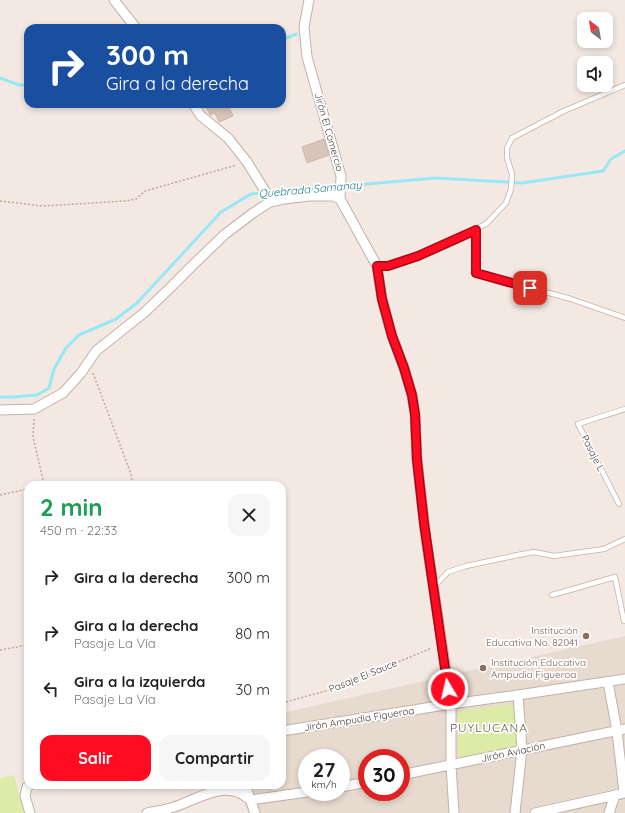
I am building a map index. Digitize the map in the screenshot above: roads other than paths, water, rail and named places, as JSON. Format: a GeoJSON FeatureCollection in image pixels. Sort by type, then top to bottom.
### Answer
{"type":"FeatureCollection","features":[{"type":"Feature","properties":{"kind":"street"},"geometry":{"type":"LineString","coordinates":[[114,0],[133,24]]}},
{"type":"Feature","properties":{"kind":"street","name":"Jirón El Comercio"},"geometry":{"type":"LineString","coordinates":[[308,0],[304,27],[307,58],[341,176],[340,196]]}},
{"type":"Feature","properties":{"kind":"street"},"geometry":{"type":"LineString","coordinates":[[196,108],[201,116],[228,138],[247,162],[268,196],[284,199],[309,196],[340,196],[377,266],[382,299],[392,336],[412,395],[414,408],[417,460],[433,588],[451,704],[451,765],[454,813]]}},
{"type":"Feature","properties":{"kind":"street"},"geometry":{"type":"LineString","coordinates":[[0,410],[34,409],[63,393],[81,373],[96,351],[145,312],[224,235],[253,213],[268,196]]}},
{"type":"Feature","properties":{"kind":"street","name":"Jirón Ampudia Figueroa"},"geometry":{"type":"LineString","coordinates":[[286,730],[451,704],[625,679]]}},
{"type":"Feature","properties":{"kind":"street"},"geometry":{"type":"LineString","coordinates":[[608,682],[621,730],[622,793],[609,813]]}},
{"type":"Feature","properties":{"kind":"street"},"geometry":{"type":"LineString","coordinates":[[515,813],[522,750],[518,695]]}},
{"type":"Feature","properties":{"kind":"street","name":"Jirón Aviación"},"geometry":{"type":"LineString","coordinates":[[410,773],[621,730]]}},
{"type":"Feature","properties":{"kind":"street"},"geometry":{"type":"LineString","coordinates":[[27,789],[25,796],[30,813]]}},
{"type":"Feature","properties":{"kind":"street"},"geometry":{"type":"LineString","coordinates":[[247,789],[255,813]]}},
{"type":"Feature","properties":{"kind":"street"},"geometry":{"type":"LineString","coordinates":[[147,813],[174,807],[214,791],[231,791],[241,794],[251,800],[298,793]]}},
{"type":"Feature","properties":{"kind":"street"},"geometry":{"type":"LineString","coordinates":[[535,813],[622,793]]}},
{"type":"Feature","properties":{"kind":"lane"},"geometry":{"type":"LineString","coordinates":[[377,266],[388,266],[418,256],[486,224],[506,203],[511,189],[512,174],[507,158],[507,148],[512,138],[564,111],[625,85]]}},
{"type":"Feature","properties":{"kind":"lane"},"geometry":{"type":"LineString","coordinates":[[476,230],[476,273],[571,299],[625,318]]}},
{"type":"Feature","properties":{"kind":"lane","name":"Pasaje L"},"geometry":{"type":"LineString","coordinates":[[619,504],[578,424],[625,409]]}},
{"type":"Feature","properties":{"kind":"lane"},"geometry":{"type":"LineString","coordinates":[[433,588],[448,572],[466,566],[534,552],[554,556],[604,549],[625,539]]}},
{"type":"Feature","properties":{"kind":"lane"},"geometry":{"type":"LineString","coordinates":[[552,595],[616,577],[625,620]]}},
{"type":"Feature","properties":{"kind":"waterway"},"geometry":{"type":"LineString","coordinates":[[286,38],[296,34]]}},
{"type":"Feature","properties":{"kind":"waterway"},"geometry":{"type":"LineString","coordinates":[[0,78],[19,85],[24,85]]}},
{"type":"Feature","properties":{"kind":"waterway","name":"Quebrada Samanay"},"geometry":{"type":"LineString","coordinates":[[0,397],[37,395],[49,388],[54,369],[66,348],[79,335],[116,319],[137,303],[221,212],[251,194],[436,178],[522,183],[603,171],[611,159],[625,151]]}},
{"type":"Feature","properties":{"kind":"place","name":"Institución Educativa No. 82041"},"geometry":{"type":"Point","coordinates":[586,636]}},
{"type":"Feature","properties":{"kind":"place","name":"Institución Educativa Ampudia Figueroa"},"geometry":{"type":"Point","coordinates":[483,668]}},
{"type":"Feature","properties":{"kind":"district","name":"PUYLUCANA"},"geometry":{"type":"Point","coordinates":[489,727]}}]}
